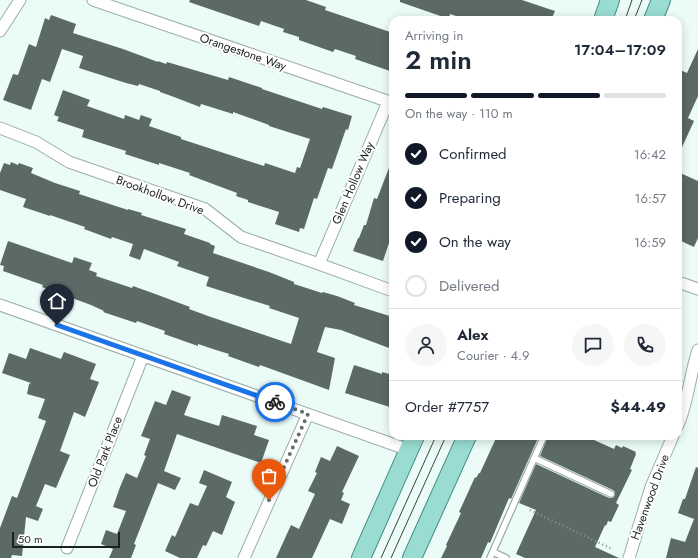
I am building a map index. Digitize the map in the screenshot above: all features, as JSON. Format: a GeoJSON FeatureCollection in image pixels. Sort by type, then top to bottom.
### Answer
{"type":"FeatureCollection","features":[{"type":"Feature","properties":{"kind":"main road"},"geometry":{"type":"LineString","coordinates":[[604,16],[610,0]]}},
{"type":"Feature","properties":{"kind":"main road"},"geometry":{"type":"LineString","coordinates":[[655,16],[661,0]]}},
{"type":"Feature","properties":{"kind":"main road"},"geometry":{"type":"LineString","coordinates":[[412,558],[466,440]]}},
{"type":"Feature","properties":{"kind":"main road"},"geometry":{"type":"LineString","coordinates":[[361,558],[412,443]]}},
{"type":"Feature","properties":{"kind":"street"},"geometry":{"type":"LineString","coordinates":[[0,31],[20,0]]}},
{"type":"Feature","properties":{"kind":"street","name":"Orangestone Way"},"geometry":{"type":"LineString","coordinates":[[93,0],[389,102]]}},
{"type":"Feature","properties":{"kind":"street","name":"Glen Hollow Way"},"geometry":{"type":"LineString","coordinates":[[319,264],[389,104]]}},
{"type":"Feature","properties":{"kind":"street","name":"Brookhollow Drive"},"geometry":{"type":"LineString","coordinates":[[0,128],[36,142],[69,162],[205,209],[241,237],[389,289]]}},
{"type":"Feature","properties":{"kind":"street"},"geometry":{"type":"LineString","coordinates":[[682,284],[698,290]]}},
{"type":"Feature","properties":{"kind":"street"},"geometry":{"type":"LineString","coordinates":[[0,305],[308,414],[389,437]]}},
{"type":"Feature","properties":{"kind":"street"},"geometry":{"type":"LineString","coordinates":[[682,416],[692,368],[698,350]]}},
{"type":"Feature","properties":{"kind":"street","name":"Old Park Place"},"geometry":{"type":"LineString","coordinates":[[67,548],[143,356]]}},
{"type":"Feature","properties":{"kind":"street"},"geometry":{"type":"LineString","coordinates":[[244,558],[308,414]]}},
{"type":"Feature","properties":{"kind":"street"},"geometry":{"type":"LineString","coordinates":[[401,440],[412,443]]}},
{"type":"Feature","properties":{"kind":"street","name":"Havenwood Drive"},"geometry":{"type":"LineString","coordinates":[[629,558],[651,487],[671,440]]}},
{"type":"Feature","properties":{"kind":"lane"},"geometry":{"type":"LineString","coordinates":[[490,558],[542,440]]}},
{"type":"Feature","properties":{"kind":"lane"},"geometry":{"type":"LineString","coordinates":[[534,458],[611,494]]}},
{"type":"Feature","properties":{"kind":"lane"},"geometry":{"type":"LineString","coordinates":[[492,552],[506,558]]}},
{"type":"Feature","properties":{"kind":"path"},"geometry":{"type":"LineString","coordinates":[[530,510],[612,548]]}},
{"type":"Feature","properties":{"kind":"building"},"geometry":{"type":"Polygon","coordinates":[[[190,0],[306,0],[326,7],[325,10],[389,32],[389,71],[355,59],[356,56],[335,49],[333,52],[299,40],[299,37],[283,32],[284,29],[261,21],[259,26],[189,2],[190,0]]]}},
{"type":"Feature","properties":{"kind":"building"},"geometry":{"type":"Polygon","coordinates":[[[400,0],[522,0],[555,11],[553,16],[456,16],[450,14],[450,16],[440,16],[400,2],[400,0]]]}},
{"type":"Feature","properties":{"kind":"building"},"geometry":{"type":"Polygon","coordinates":[[[51,15],[76,24],[73,33],[158,62],[166,64],[167,62],[228,80],[229,77],[322,109],[323,107],[352,116],[348,130],[346,129],[332,169],[328,168],[317,199],[314,198],[304,229],[300,228],[299,232],[275,224],[279,212],[248,202],[248,200],[236,196],[237,193],[189,175],[190,173],[125,154],[126,151],[82,137],[84,130],[57,121],[59,117],[54,115],[63,90],[90,100],[87,106],[124,119],[125,115],[139,120],[141,115],[152,119],[149,126],[181,137],[181,139],[264,166],[265,163],[295,173],[297,167],[300,168],[310,139],[269,126],[233,112],[233,114],[201,104],[200,107],[139,84],[138,86],[126,83],[79,68],[83,56],[62,49],[50,82],[42,79],[31,110],[3,100],[13,74],[18,75],[29,44],[36,47],[45,18],[49,20],[51,15]]]}},
{"type":"Feature","properties":{"kind":"building"},"geometry":{"type":"Polygon","coordinates":[[[698,49],[698,96],[688,118],[694,121],[682,147],[682,71],[687,73],[698,49]]]}},
{"type":"Feature","properties":{"kind":"building"},"geometry":{"type":"Polygon","coordinates":[[[11,162],[18,165],[19,163],[33,168],[31,173],[80,191],[79,194],[142,213],[141,215],[186,229],[184,234],[215,246],[213,253],[269,272],[294,282],[294,284],[337,296],[355,303],[354,305],[389,316],[389,348],[341,330],[325,327],[317,352],[335,358],[329,390],[260,365],[259,367],[228,356],[229,354],[198,344],[198,346],[164,334],[165,331],[137,321],[136,323],[103,312],[104,311],[91,305],[42,287],[43,285],[3,271],[4,266],[0,265],[8,241],[72,263],[74,257],[92,263],[89,270],[97,273],[96,276],[132,288],[133,286],[190,307],[189,309],[208,316],[291,344],[299,318],[269,308],[270,306],[206,286],[209,277],[177,266],[179,262],[144,249],[140,260],[129,256],[133,244],[112,237],[111,239],[84,229],[85,227],[23,207],[26,199],[0,190],[0,173],[4,163],[10,165],[11,162]]]}},
{"type":"Feature","properties":{"kind":"building"},"geometry":{"type":"Polygon","coordinates":[[[389,168],[389,243],[383,261],[353,251],[364,225],[366,225],[374,198],[377,199],[389,168]]]}},
{"type":"Feature","properties":{"kind":"building"},"geometry":{"type":"Polygon","coordinates":[[[682,174],[698,181],[698,238],[694,247],[682,241],[682,174]]]}},
{"type":"Feature","properties":{"kind":"building"},"geometry":{"type":"Polygon","coordinates":[[[30,348],[61,359],[64,352],[96,364],[90,379],[99,382],[85,417],[74,412],[60,451],[70,455],[56,488],[45,484],[36,506],[43,509],[38,521],[26,517],[22,556],[12,555],[11,558],[0,558],[0,528],[12,496],[17,498],[46,421],[38,418],[45,399],[27,394],[29,384],[31,383],[2,373],[9,353],[26,359],[30,348]]]}},
{"type":"Feature","properties":{"kind":"building"},"geometry":{"type":"Polygon","coordinates":[[[354,365],[382,374],[382,372],[389,374],[389,407],[345,393],[354,365]]]}},
{"type":"Feature","properties":{"kind":"building"},"geometry":{"type":"Polygon","coordinates":[[[172,390],[191,397],[184,415],[219,426],[222,415],[257,426],[254,435],[269,440],[261,463],[177,434],[164,471],[181,478],[175,490],[158,483],[134,544],[136,545],[131,558],[109,558],[113,549],[101,544],[106,530],[117,534],[126,511],[113,507],[120,487],[126,473],[137,478],[146,456],[144,455],[150,439],[141,436],[155,401],[166,405],[172,390]]]}},
{"type":"Feature","properties":{"kind":"building"},"geometry":{"type":"Polygon","coordinates":[[[495,440],[537,440],[511,499],[509,498],[490,543],[488,542],[481,558],[441,558],[461,513],[459,512],[475,477],[476,478],[480,473],[495,440]]]}},
{"type":"Feature","properties":{"kind":"building"},"geometry":{"type":"Polygon","coordinates":[[[546,440],[594,440],[614,449],[616,445],[622,448],[623,446],[636,452],[630,469],[632,470],[616,503],[619,505],[611,522],[608,521],[606,526],[605,525],[595,547],[619,558],[525,558],[516,554],[536,510],[519,503],[536,464],[609,498],[613,498],[615,495],[613,490],[540,456],[546,440]]]}},
{"type":"Feature","properties":{"kind":"building"},"geometry":{"type":"Polygon","coordinates":[[[337,446],[359,456],[342,492],[344,493],[341,500],[350,504],[342,524],[330,519],[312,558],[276,558],[291,525],[299,529],[315,494],[308,491],[317,473],[315,472],[321,457],[330,461],[337,446]]]}},
{"type":"Feature","properties":{"kind":"building"},"geometry":{"type":"Polygon","coordinates":[[[696,467],[698,468],[698,558],[666,558],[671,538],[685,542],[694,519],[678,513],[683,499],[685,499],[696,467]]]}},
{"type":"Feature","properties":{"kind":"building"},"geometry":{"type":"Polygon","coordinates":[[[204,470],[232,482],[226,497],[235,502],[222,535],[213,531],[206,546],[203,545],[197,558],[180,558],[165,551],[172,535],[175,537],[190,503],[198,506],[207,486],[199,483],[204,470]]]}},
{"type":"Feature","properties":{"kind":"tram line"},"geometry":{"type":"LineString","coordinates":[[626,16],[632,0]]}},
{"type":"Feature","properties":{"kind":"tram line"},"geometry":{"type":"LineString","coordinates":[[636,16],[642,0]]}},
{"type":"Feature","properties":{"kind":"tram line"},"geometry":{"type":"LineString","coordinates":[[381,558],[434,440]]}},
{"type":"Feature","properties":{"kind":"tram line"},"geometry":{"type":"LineString","coordinates":[[391,558],[444,440]]}},
{"type":"Feature","properties":{"kind":"way so far"},"geometry":{"type":"LineString","coordinates":[[269,500],[308,414],[275,402]]}},
{"type":"Feature","properties":{"kind":"route"},"geometry":{"type":"LineString","coordinates":[[57,325],[275,402]]}}]}
